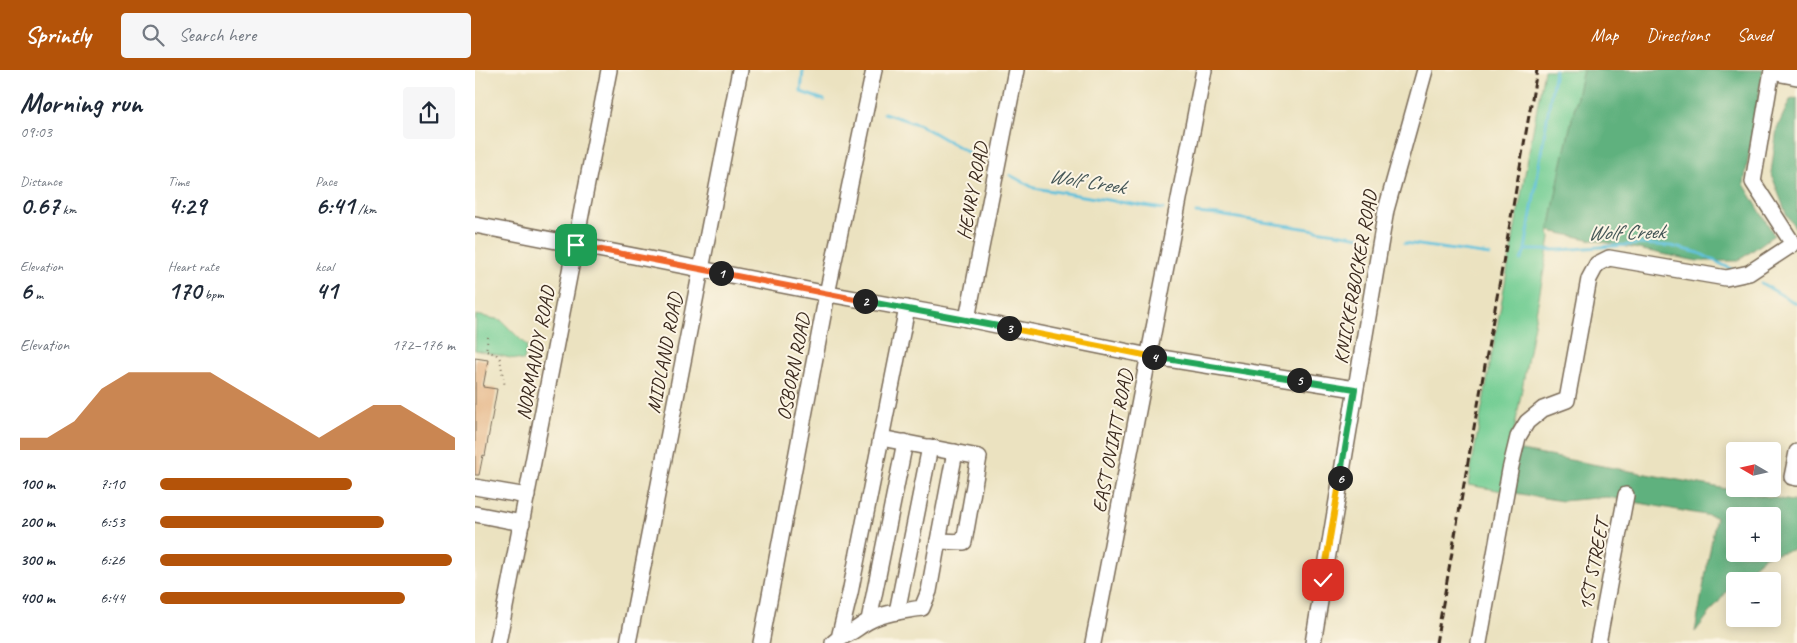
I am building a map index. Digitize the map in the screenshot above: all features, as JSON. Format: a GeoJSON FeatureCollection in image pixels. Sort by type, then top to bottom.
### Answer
{"type":"FeatureCollection","features":[{"type":"Feature","properties":{"kind":"street","name":"NORMANDY ROAD"},"geometry":{"type":"LineString","coordinates":[[498,643],[609,70]]}},
{"type":"Feature","properties":{"kind":"street","name":"MIDLAND ROAD"},"geometry":{"type":"LineString","coordinates":[[628,643],[740,70]]}},
{"type":"Feature","properties":{"kind":"street","name":"OSBORN ROAD"},"geometry":{"type":"LineString","coordinates":[[761,643],[827,294],[873,70]]}},
{"type":"Feature","properties":{"kind":"street","name":"HENRY ROAD"},"geometry":{"type":"LineString","coordinates":[[967,320],[1016,70]]}},
{"type":"Feature","properties":{"kind":"street","name":"EAST OVIATT ROAD"},"geometry":{"type":"LineString","coordinates":[[1093,643],[1203,70]]}},
{"type":"Feature","properties":{"kind":"street","name":"KNICKERBOCKER ROAD"},"geometry":{"type":"LineString","coordinates":[[1313,643],[1386,210],[1425,70]]}},
{"type":"Feature","properties":{"kind":"street"},"geometry":{"type":"LineString","coordinates":[[1479,643],[1510,470],[1519,437],[1527,422],[1543,409],[1567,400],[1589,279],[1597,264],[1609,258],[1727,278],[1749,273],[1795,247],[1753,182],[1772,71],[1797,77]]}},
{"type":"Feature","properties":{"kind":"street"},"geometry":{"type":"LineString","coordinates":[[475,224],[1149,356],[1355,389]]}},
{"type":"Feature","properties":{"kind":"street"},"geometry":{"type":"LineString","coordinates":[[836,640],[881,438],[907,308]]}},
{"type":"Feature","properties":{"kind":"street"},"geometry":{"type":"LineString","coordinates":[[881,438],[979,457],[964,542],[938,541]]}},
{"type":"Feature","properties":{"kind":"street"},"geometry":{"type":"LineString","coordinates":[[869,620],[905,442]]}},
{"type":"Feature","properties":{"kind":"street"},"geometry":{"type":"LineString","coordinates":[[897,612],[930,447]]}},
{"type":"Feature","properties":{"kind":"street"},"geometry":{"type":"LineString","coordinates":[[836,640],[850,634],[869,620],[882,615],[922,608],[929,591],[955,452]]}},
{"type":"Feature","properties":{"kind":"street"},"geometry":{"type":"LineString","coordinates":[[1797,452],[1792,477],[1797,478]]}},
{"type":"Feature","properties":{"kind":"street"},"geometry":{"type":"LineString","coordinates":[[475,487],[527,496]]}},
{"type":"Feature","properties":{"kind":"street","name":"1ST STREET"},"geometry":{"type":"LineString","coordinates":[[1598,643],[1626,495]]}},
{"type":"Feature","properties":{"kind":"street"},"geometry":{"type":"LineString","coordinates":[[475,514],[522,523]]}},
{"type":"Feature","properties":{"kind":"path"},"geometry":{"type":"LineString","coordinates":[[488,337],[485,351],[496,354],[500,359],[505,386]]}},
{"type":"Feature","properties":{"kind":"green space"},"geometry":{"type":"Polygon","coordinates":[[[1544,70],[1583,70],[1549,231],[1550,238],[1503,491],[1468,485],[1544,70]]]}},
{"type":"Feature","properties":{"kind":"green space"},"geometry":{"type":"Polygon","coordinates":[[[1583,70],[1763,70],[1744,184],[1774,235],[1738,261],[1697,261],[1549,231],[1583,70]]]}},
{"type":"Feature","properties":{"kind":"green space"},"geometry":{"type":"Polygon","coordinates":[[[1797,98],[1797,230],[1787,216],[1771,173],[1777,128],[1790,100],[1797,98]]]}},
{"type":"Feature","properties":{"kind":"green space"},"geometry":{"type":"Polygon","coordinates":[[[476,315],[501,320],[527,346],[524,361],[475,350],[476,315]]]}},
{"type":"Feature","properties":{"kind":"green space"},"geometry":{"type":"Polygon","coordinates":[[[1511,449],[1726,489],[1726,498],[1775,498],[1797,502],[1797,549],[1781,552],[1781,507],[1726,507],[1726,562],[1758,562],[1746,572],[1726,572],[1726,592],[1695,632],[1716,517],[1607,497],[1562,501],[1503,491],[1511,449]]]}},
{"type":"Feature","properties":{"kind":"building"},"geometry":{"type":"Polygon","coordinates":[[[475,358],[488,360],[483,387],[497,389],[485,456],[483,455],[479,475],[475,475],[475,358]]]}},
{"type":"Feature","properties":{"kind":"waterway","name":"Wolf Creek"},"geometry":{"type":"LineString","coordinates":[[803,70],[801,92],[824,100]]}},
{"type":"Feature","properties":{"kind":"waterway"},"geometry":{"type":"LineString","coordinates":[[1525,250],[1555,70]]}},
{"type":"Feature","properties":{"kind":"waterway","name":"Wolf Creek"},"geometry":{"type":"LineString","coordinates":[[884,113],[920,125],[981,160]]}},
{"type":"Feature","properties":{"kind":"waterway","name":"Wolf Creek"},"geometry":{"type":"LineString","coordinates":[[1010,175],[1034,188],[1163,209]]}},
{"type":"Feature","properties":{"kind":"waterway","name":"Wolf Creek"},"geometry":{"type":"LineString","coordinates":[[1196,213],[1361,237]]}},
{"type":"Feature","properties":{"kind":"waterway","name":"Wolf Creek"},"geometry":{"type":"LineString","coordinates":[[1405,243],[1490,255]]}},
{"type":"Feature","properties":{"kind":"waterway","name":"Wolf Creek"},"geometry":{"type":"LineString","coordinates":[[1521,260],[1525,250],[1559,250],[1641,244],[1671,246],[1699,253],[1733,270]]}},
{"type":"Feature","properties":{"kind":"waterway","name":"Wolf Creek"},"geometry":{"type":"LineString","coordinates":[[1761,283],[1797,304]]}},
{"type":"Feature","properties":{"kind":"railway"},"geometry":{"type":"LineString","coordinates":[[1436,643],[1537,70]]}},
{"type":"Feature","properties":{"kind":"route"},"geometry":{"type":"LineString","coordinates":[[576,245],[1149,356],[1355,389],[1323,580]]}}]}
